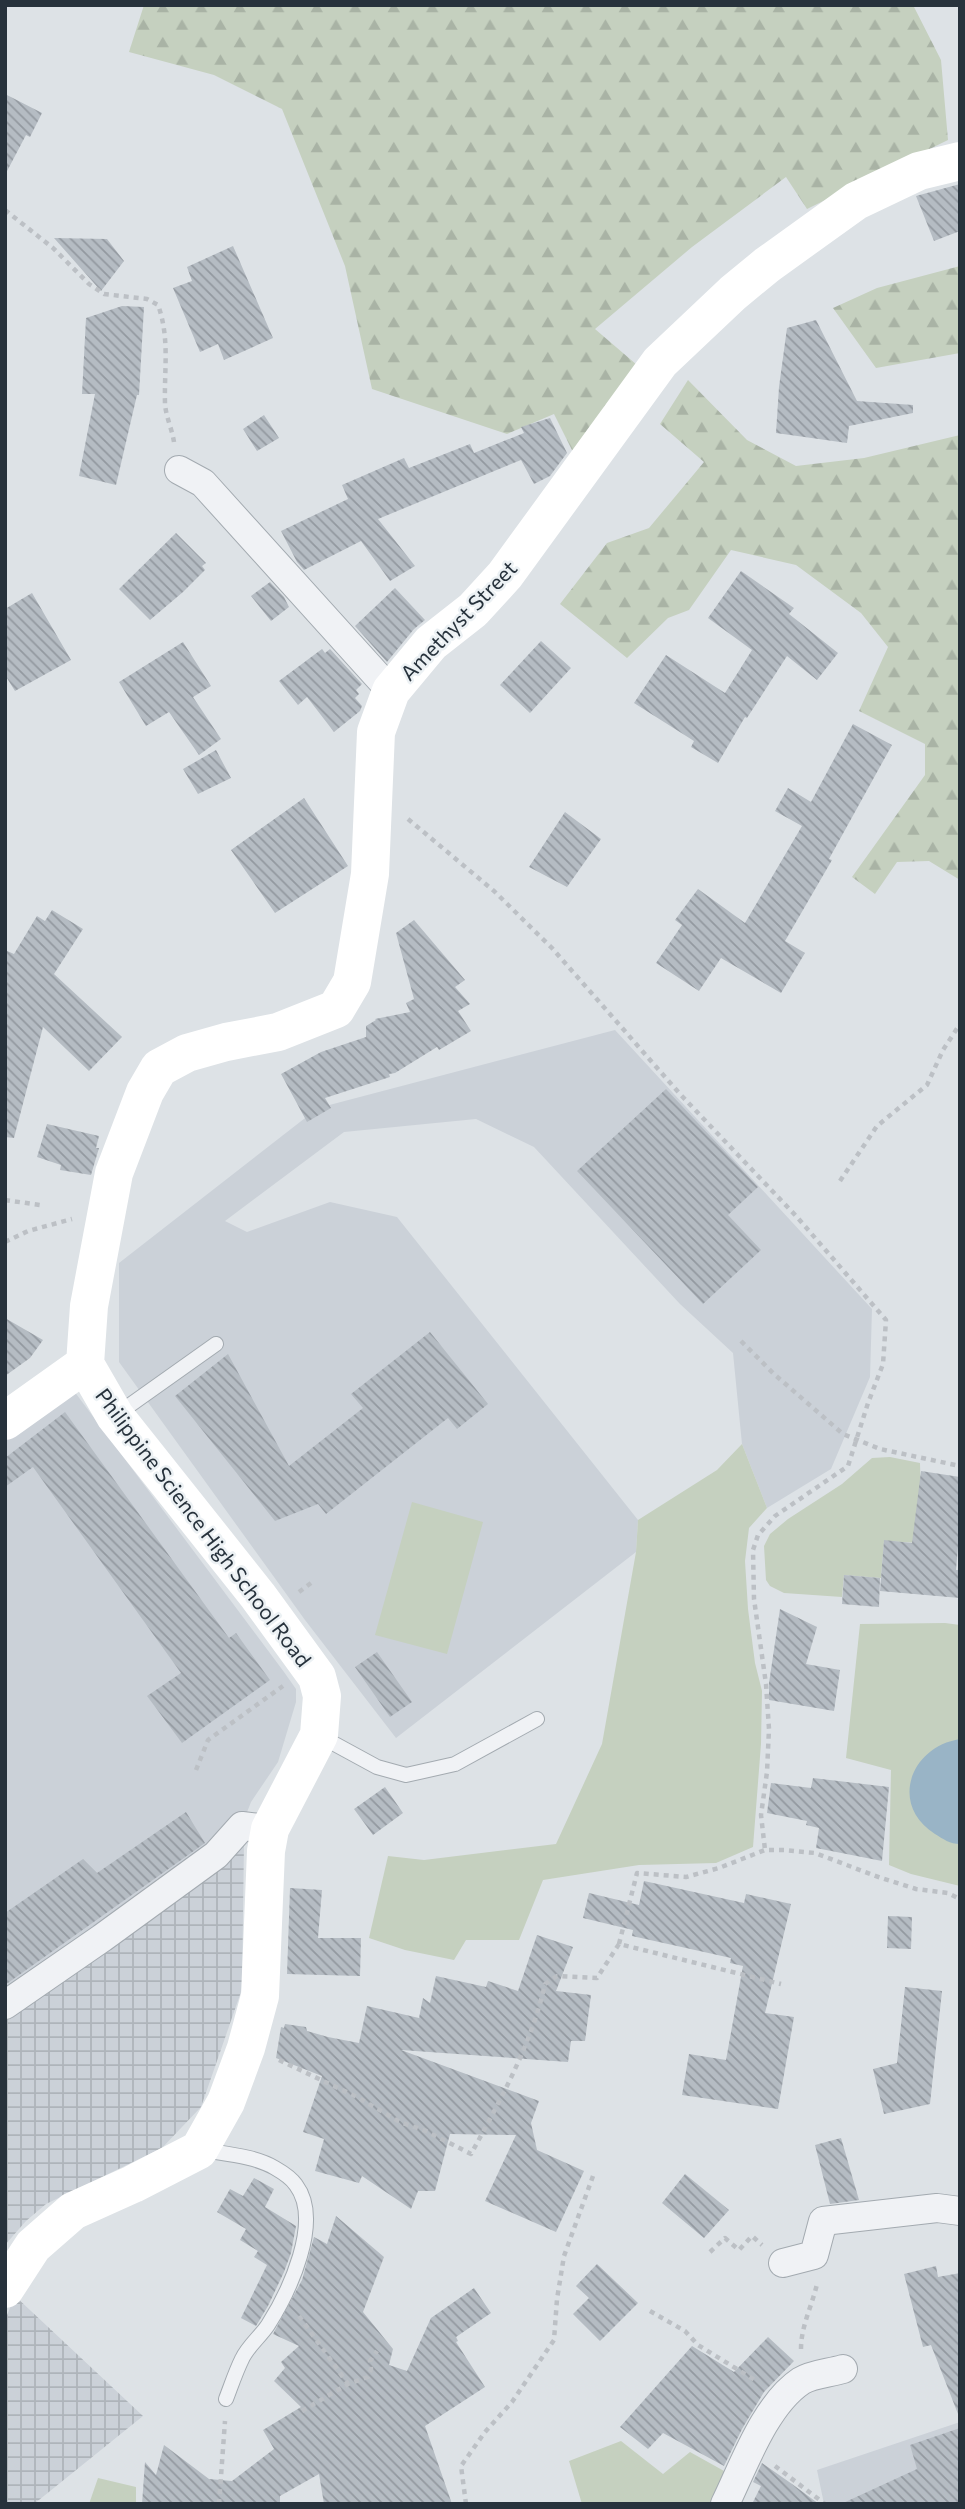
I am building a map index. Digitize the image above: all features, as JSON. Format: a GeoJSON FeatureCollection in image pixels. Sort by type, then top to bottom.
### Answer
{"type":"FeatureCollection","features":[{"type":"Feature","properties":{"kind":"street","name":"Amethyst Street"},"geometry":{"type":"LineString","coordinates":[[89,1306],[114,1172],[145,1092],[159,1068],[187,1053],[278,1032],[336,1009],[352,982],[370,874],[376,732],[391,691],[431,643],[473,610],[505,575],[660,362],[716,309],[767,265],[856,201],[919,171],[960,161]]}},
{"type":"Feature","properties":{"kind":"street"},"geometry":{"type":"LineString","coordinates":[[179,470],[203,484],[391,691]]}},
{"type":"Feature","properties":{"kind":"street","name":"Philippine Science High School Road"},"geometry":{"type":"LineString","coordinates":[[89,1306],[85,1364],[115,1416],[258,1596],[317,1677],[322,1696],[319,1735],[270,1829],[266,1852],[260,1996],[246,2048],[226,2102],[200,2150]]}},
{"type":"Feature","properties":{"kind":"street"},"geometry":{"type":"LineString","coordinates":[[5,1421],[85,1364]]}},
{"type":"Feature","properties":{"kind":"street"},"geometry":{"type":"LineString","coordinates":[[5,2005],[216,1855],[242,1826],[270,1829]]}},
{"type":"Feature","properties":{"kind":"street"},"geometry":{"type":"LineString","coordinates":[[5,2289],[33,2246],[73,2211],[200,2150]]}},
{"type":"Feature","properties":{"kind":"street"},"geometry":{"type":"LineString","coordinates":[[782,2263],[814,2255],[823,2221],[937,2208],[960,2211]]}},
{"type":"Feature","properties":{"kind":"street"},"geometry":{"type":"LineString","coordinates":[[726,2504],[752,2448],[782,2397],[803,2379],[843,2369]]}},
{"type":"Feature","properties":{"kind":"lane"},"geometry":{"type":"LineString","coordinates":[[115,1416],[216,1344]]}},
{"type":"Feature","properties":{"kind":"lane"},"geometry":{"type":"LineString","coordinates":[[319,1735],[377,1767],[406,1775],[455,1764],[537,1719]]}},
{"type":"Feature","properties":{"kind":"lane"},"geometry":{"type":"LineString","coordinates":[[200,2150],[238,2156],[274,2167],[296,2184],[306,2205],[305,2234],[298,2265],[285,2297],[266,2328],[243,2357],[226,2399]]}},
{"type":"Feature","properties":{"kind":"path"},"geometry":{"type":"LineString","coordinates":[[5,210],[53,248],[104,295],[147,299],[158,305],[164,322],[166,346],[166,414],[172,430],[179,470]]}},
{"type":"Feature","properties":{"kind":"path"},"geometry":{"type":"LineString","coordinates":[[373,783],[397,810],[494,891],[552,948],[680,1094],[797,1217],[886,1320],[883,1364],[848,1466],[775,1516],[758,1535],[753,1550],[754,1599],[766,1684],[769,1729],[761,1815],[765,1850]]}},
{"type":"Feature","properties":{"kind":"path"},"geometry":{"type":"LineString","coordinates":[[840,1181],[877,1126],[927,1085],[943,1050],[960,1024]]}},
{"type":"Feature","properties":{"kind":"path"},"geometry":{"type":"LineString","coordinates":[[5,1200],[40,1205]]}},
{"type":"Feature","properties":{"kind":"path"},"geometry":{"type":"LineString","coordinates":[[5,1242],[67,1219],[79,1220]]}},
{"type":"Feature","properties":{"kind":"path"},"geometry":{"type":"LineString","coordinates":[[741,1341],[774,1374],[843,1434],[880,1449],[960,1466]]}},
{"type":"Feature","properties":{"kind":"path"},"geometry":{"type":"LineString","coordinates":[[294,1596],[315,1580]]}},
{"type":"Feature","properties":{"kind":"path"},"geometry":{"type":"LineString","coordinates":[[196,1770],[208,1740],[290,1681]]}},
{"type":"Feature","properties":{"kind":"path"},"geometry":{"type":"LineString","coordinates":[[246,2048],[330,2084],[471,2154],[512,2074],[541,2004],[545,1984],[557,1976],[597,1978],[619,1944],[637,1872],[687,1877],[765,1850],[815,1853],[881,1878],[916,1889],[948,1893],[960,1899]]}},
{"type":"Feature","properties":{"kind":"path"},"geometry":{"type":"LineString","coordinates":[[619,1944],[781,1984]]}},
{"type":"Feature","properties":{"kind":"path"},"geometry":{"type":"LineString","coordinates":[[466,2504],[461,2466],[485,2432],[512,2402],[554,2340],[564,2256],[593,2176]]}},
{"type":"Feature","properties":{"kind":"path"},"geometry":{"type":"LineString","coordinates":[[803,2379],[801,2333],[812,2306],[818,2272]]}},
{"type":"Feature","properties":{"kind":"path"},"geometry":{"type":"LineString","coordinates":[[285,2297],[348,2384]]}},
{"type":"Feature","properties":{"kind":"path"},"geometry":{"type":"LineString","coordinates":[[650,2311],[685,2332],[698,2345],[782,2397]]}},
{"type":"Feature","properties":{"kind":"path"},"geometry":{"type":"LineString","coordinates":[[302,2411],[348,2384],[368,2377],[371,2370],[370,2361],[377,2351]]}},
{"type":"Feature","properties":{"kind":"path"},"geometry":{"type":"LineString","coordinates":[[219,2504],[226,2399]]}},
{"type":"Feature","properties":{"kind":"path"},"geometry":{"type":"LineString","coordinates":[[752,2448],[825,2504]]}},
{"type":"Feature","properties":{"kind":"shaded area"},"geometry":{"type":"Polygon","coordinates":[[[615,1030],[872,1309],[870,1377],[831,1469],[767,1508],[742,1444],[733,1353],[680,1304],[534,1147],[476,1119],[344,1132],[225,1221],[247,1232],[330,1202],[397,1217],[638,1520],[636,1552],[396,1738],[305,1620],[119,1362],[119,1263],[318,1108],[615,1030]]]}},
{"type":"Feature","properties":{"kind":"shaded area"},"geometry":{"type":"Polygon","coordinates":[[[71,1387],[284,1672],[296,1689],[296,1702],[278,1762],[251,1802],[244,1820],[5,2003],[5,1433],[71,1387]]]}},
{"type":"Feature","properties":{"kind":"shaded area"},"geometry":{"type":"Polygon","coordinates":[[[244,1843],[242,1989],[201,2107],[162,2148],[46,2204],[26,2221],[5,2245],[5,2021],[244,1843]]]}},
{"type":"Feature","properties":{"kind":"shaded area"},"geometry":{"type":"Polygon","coordinates":[[[15,2296],[143,2416],[34,2504],[5,2504],[5,2320],[15,2296]]]}},
{"type":"Feature","properties":{"kind":"shaded area"},"geometry":{"type":"Polygon","coordinates":[[[960,2422],[960,2504],[824,2504],[817,2470],[960,2422]]]}},
{"type":"Feature","properties":{"kind":"green space"},"geometry":{"type":"Polygon","coordinates":[[[144,5],[913,5],[941,60],[948,140],[807,209],[786,177],[692,247],[595,329],[637,365],[573,452],[554,414],[507,434],[372,389],[345,266],[282,109],[214,75],[129,52],[144,5]]]}},
{"type":"Feature","properties":{"kind":"green space"},"geometry":{"type":"Polygon","coordinates":[[[960,266],[960,353],[876,368],[833,308],[877,288],[960,266]]]}},
{"type":"Feature","properties":{"kind":"green space"},"geometry":{"type":"Polygon","coordinates":[[[688,380],[747,440],[796,466],[864,458],[960,435],[960,880],[929,861],[897,862],[875,894],[852,877],[925,775],[925,744],[859,711],[888,647],[861,613],[796,565],[731,550],[689,610],[668,618],[627,658],[560,604],[607,543],[649,528],[704,462],[660,424],[688,380]]]}},
{"type":"Feature","properties":{"kind":"green space"},"geometry":{"type":"Polygon","coordinates":[[[742,1444],[767,1508],[749,1528],[745,1561],[755,1663],[762,1691],[753,1847],[716,1863],[639,1865],[543,1880],[519,1940],[466,1940],[454,1960],[405,1950],[369,1938],[388,1856],[424,1860],[556,1844],[602,1744],[636,1552],[638,1520],[717,1470],[742,1444]]]}},
{"type":"Feature","properties":{"kind":"green space"},"geometry":{"type":"Polygon","coordinates":[[[890,1457],[920,1463],[922,1543],[884,1541],[881,1578],[844,1575],[842,1597],[784,1593],[770,1586],[766,1580],[764,1546],[770,1534],[842,1484],[872,1458],[890,1457]]]}},
{"type":"Feature","properties":{"kind":"green space"},"geometry":{"type":"Polygon","coordinates":[[[412,1502],[483,1522],[447,1654],[375,1635],[412,1502]]]}},
{"type":"Feature","properties":{"kind":"green space"},"geometry":{"type":"Polygon","coordinates":[[[860,1624],[960,1625],[960,1886],[911,1874],[889,1865],[891,1770],[846,1758],[860,1624]]]}},
{"type":"Feature","properties":{"kind":"green space"},"geometry":{"type":"Polygon","coordinates":[[[621,2441],[663,2474],[690,2452],[733,2476],[719,2504],[582,2504],[569,2461],[621,2441]]]}},
{"type":"Feature","properties":{"kind":"green space"},"geometry":{"type":"Polygon","coordinates":[[[98,2478],[136,2487],[136,2504],[89,2504],[98,2478]]]}},
{"type":"Feature","properties":{"kind":"water"},"geometry":{"type":"Polygon","coordinates":[[[960,1739],[960,1844],[935,1834],[921,1822],[912,1808],[910,1793],[918,1765],[929,1753],[943,1744],[960,1739]]]}},
{"type":"Feature","properties":{"kind":"building"},"geometry":{"type":"Polygon","coordinates":[[[5,94],[42,113],[30,137],[26,135],[5,175],[5,94]]]}},
{"type":"Feature","properties":{"kind":"building"},"geometry":{"type":"Polygon","coordinates":[[[960,184],[960,231],[934,241],[916,196],[960,184]]]}},
{"type":"Feature","properties":{"kind":"building"},"geometry":{"type":"Polygon","coordinates":[[[54,238],[107,239],[124,261],[101,291],[54,238]]]}},
{"type":"Feature","properties":{"kind":"building"},"geometry":{"type":"Polygon","coordinates":[[[233,246],[273,338],[224,360],[218,344],[200,352],[173,288],[192,281],[187,267],[233,246]]]}},
{"type":"Feature","properties":{"kind":"building"},"geometry":{"type":"Polygon","coordinates":[[[122,306],[144,307],[139,395],[116,485],[79,476],[95,394],[82,394],[86,318],[122,306]]]}},
{"type":"Feature","properties":{"kind":"building"},"geometry":{"type":"Polygon","coordinates":[[[816,320],[857,401],[913,405],[913,413],[849,426],[847,443],[776,433],[787,328],[816,320]]]}},
{"type":"Feature","properties":{"kind":"building"},"geometry":{"type":"Polygon","coordinates":[[[264,415],[279,438],[257,451],[243,429],[264,415]]]}},
{"type":"Feature","properties":{"kind":"building"},"geometry":{"type":"Polygon","coordinates":[[[550,418],[567,453],[550,476],[534,484],[521,460],[378,519],[415,566],[390,581],[361,541],[304,570],[281,531],[348,499],[342,485],[404,458],[409,468],[470,444],[474,453],[524,433],[521,427],[550,418]]]}},
{"type":"Feature","properties":{"kind":"building"},"geometry":{"type":"Polygon","coordinates":[[[176,533],[206,563],[202,566],[205,570],[150,620],[119,589],[176,533]]]}},
{"type":"Feature","properties":{"kind":"building"},"geometry":{"type":"Polygon","coordinates":[[[741,571],[794,608],[789,614],[838,653],[817,680],[787,656],[747,718],[745,717],[718,763],[691,747],[694,741],[634,703],[666,655],[725,693],[752,650],[708,618],[741,571]]]}},
{"type":"Feature","properties":{"kind":"building"},"geometry":{"type":"Polygon","coordinates":[[[270,582],[289,607],[271,621],[251,596],[270,582]]]}},
{"type":"Feature","properties":{"kind":"building"},"geometry":{"type":"Polygon","coordinates":[[[395,588],[425,620],[414,629],[387,662],[355,626],[395,588]]]}},
{"type":"Feature","properties":{"kind":"building"},"geometry":{"type":"Polygon","coordinates":[[[32,593],[71,660],[15,691],[5,675],[5,609],[32,593]]]}},
{"type":"Feature","properties":{"kind":"building"},"geometry":{"type":"Polygon","coordinates":[[[541,641],[571,668],[530,713],[500,685],[541,641]]]}},
{"type":"Feature","properties":{"kind":"building"},"geometry":{"type":"Polygon","coordinates":[[[183,642],[211,686],[193,697],[221,739],[199,755],[169,712],[146,726],[119,682],[183,642]]]}},
{"type":"Feature","properties":{"kind":"building"},"geometry":{"type":"Polygon","coordinates":[[[322,649],[325,653],[330,649],[362,684],[356,690],[359,694],[355,698],[362,706],[360,711],[334,732],[307,697],[298,705],[279,681],[322,649]]]}},
{"type":"Feature","properties":{"kind":"building"},"geometry":{"type":"Polygon","coordinates":[[[853,724],[892,745],[829,859],[832,860],[785,941],[805,953],[781,993],[721,958],[699,991],[656,963],[682,925],[675,920],[698,889],[745,923],[802,826],[775,811],[788,788],[811,802],[853,724]]]}},
{"type":"Feature","properties":{"kind":"building"},"geometry":{"type":"Polygon","coordinates":[[[216,750],[231,778],[198,794],[183,769],[216,750]]]}},
{"type":"Feature","properties":{"kind":"building"},"geometry":{"type":"Polygon","coordinates":[[[304,798],[348,866],[275,913],[231,850],[304,798]]]}},
{"type":"Feature","properties":{"kind":"building"},"geometry":{"type":"Polygon","coordinates":[[[565,812],[601,839],[567,887],[529,867],[565,812]]]}},
{"type":"Feature","properties":{"kind":"building"},"geometry":{"type":"Polygon","coordinates":[[[52,910],[83,929],[54,974],[122,1037],[89,1071],[43,1027],[14,1138],[5,1137],[5,950],[14,954],[37,916],[45,921],[52,910]]]}},
{"type":"Feature","properties":{"kind":"building"},"geometry":{"type":"Polygon","coordinates":[[[414,920],[465,980],[455,987],[470,1004],[458,1011],[471,1031],[389,1074],[390,1077],[325,1098],[331,1108],[307,1122],[281,1074],[321,1052],[366,1037],[366,1026],[375,1019],[410,1012],[406,1003],[414,999],[396,933],[414,920]]]}},
{"type":"Feature","properties":{"kind":"building"},"geometry":{"type":"Polygon","coordinates":[[[666,1089],[758,1187],[728,1215],[761,1250],[703,1304],[577,1171],[666,1089]]]}},
{"type":"Feature","properties":{"kind":"building"},"geometry":{"type":"Polygon","coordinates":[[[47,1124],[99,1136],[96,1148],[99,1148],[91,1175],[60,1170],[61,1165],[37,1157],[47,1124]]]}},
{"type":"Feature","properties":{"kind":"building"},"geometry":{"type":"Polygon","coordinates":[[[5,1318],[43,1340],[30,1358],[5,1376],[5,1318]]]}},
{"type":"Feature","properties":{"kind":"building"},"geometry":{"type":"Polygon","coordinates":[[[430,1332],[488,1404],[457,1429],[448,1418],[326,1514],[318,1504],[275,1521],[175,1396],[228,1354],[289,1466],[363,1408],[351,1394],[430,1332]]]}},
{"type":"Feature","properties":{"kind":"building"},"geometry":{"type":"Polygon","coordinates":[[[65,1412],[229,1638],[236,1633],[270,1680],[182,1743],[147,1696],[181,1673],[33,1467],[5,1487],[5,1458],[65,1412]]]}},
{"type":"Feature","properties":{"kind":"building"},"geometry":{"type":"Polygon","coordinates":[[[921,1471],[960,1477],[956,1570],[960,1570],[960,1598],[880,1591],[884,1540],[912,1543],[921,1471]]]}},
{"type":"Feature","properties":{"kind":"building"},"geometry":{"type":"Polygon","coordinates":[[[844,1575],[880,1578],[879,1607],[842,1604],[844,1575]]]}},
{"type":"Feature","properties":{"kind":"building"},"geometry":{"type":"Polygon","coordinates":[[[780,1609],[817,1627],[806,1664],[840,1670],[834,1711],[769,1700],[780,1609]]]}},
{"type":"Feature","properties":{"kind":"building"},"geometry":{"type":"Polygon","coordinates":[[[377,1652],[412,1702],[390,1717],[355,1667],[377,1652]]]}},
{"type":"Feature","properties":{"kind":"building"},"geometry":{"type":"Polygon","coordinates":[[[813,1778],[889,1787],[882,1861],[816,1848],[819,1828],[806,1825],[807,1821],[767,1813],[771,1783],[811,1788],[813,1778]]]}},
{"type":"Feature","properties":{"kind":"building"},"geometry":{"type":"Polygon","coordinates":[[[385,1787],[403,1813],[373,1835],[354,1809],[385,1787]]]}},
{"type":"Feature","properties":{"kind":"building"},"geometry":{"type":"Polygon","coordinates":[[[186,1812],[205,1843],[5,1985],[5,1913],[83,1859],[97,1873],[186,1812]]]}},
{"type":"Feature","properties":{"kind":"building"},"geometry":{"type":"Polygon","coordinates":[[[644,1881],[744,1903],[746,1894],[791,1904],[765,2013],[794,2017],[778,2109],[682,2095],[689,2054],[726,2060],[743,1966],[730,1963],[731,1958],[632,1936],[633,1930],[583,1918],[589,1893],[639,1905],[644,1881]]]}},
{"type":"Feature","properties":{"kind":"building"},"geometry":{"type":"Polygon","coordinates":[[[290,1888],[322,1890],[318,1938],[361,1938],[360,1976],[287,1974],[290,1888]]]}},
{"type":"Feature","properties":{"kind":"building"},"geometry":{"type":"Polygon","coordinates":[[[888,1916],[912,1917],[911,1949],[887,1948],[888,1916]]]}},
{"type":"Feature","properties":{"kind":"building"},"geometry":{"type":"Polygon","coordinates":[[[537,1935],[573,1947],[556,1991],[591,1995],[585,2041],[571,2041],[568,2062],[401,2050],[539,2101],[531,2123],[537,2150],[584,2171],[556,2232],[485,2201],[516,2135],[450,2134],[435,2191],[418,2191],[411,2209],[362,2176],[359,2183],[315,2171],[324,2139],[303,2132],[322,2076],[276,2058],[281,2027],[284,2028],[285,2024],[306,2027],[307,2031],[359,2043],[367,2006],[419,2018],[423,1998],[430,2003],[436,1976],[486,1987],[488,1981],[518,1991],[537,1935]]]}},
{"type":"Feature","properties":{"kind":"building"},"geometry":{"type":"Polygon","coordinates":[[[905,1987],[942,1991],[930,2104],[884,2114],[873,2069],[897,2063],[905,1987]]]}},
{"type":"Feature","properties":{"kind":"building"},"geometry":{"type":"Polygon","coordinates":[[[841,2138],[859,2200],[830,2204],[815,2145],[841,2138]]]}},
{"type":"Feature","properties":{"kind":"building"},"geometry":{"type":"Polygon","coordinates":[[[685,2174],[729,2210],[704,2238],[662,2203],[685,2174]]]}},
{"type":"Feature","properties":{"kind":"building"},"geometry":{"type":"Polygon","coordinates":[[[254,2178],[274,2189],[265,2207],[296,2226],[284,2272],[256,2326],[241,2318],[267,2265],[254,2257],[258,2251],[240,2240],[246,2229],[217,2212],[230,2189],[243,2196],[254,2178]]]}},
{"type":"Feature","properties":{"kind":"building"},"geometry":{"type":"Polygon","coordinates":[[[336,2216],[384,2257],[363,2312],[393,2349],[389,2365],[407,2371],[431,2318],[474,2288],[491,2313],[456,2337],[456,2342],[485,2387],[425,2426],[452,2504],[324,2504],[319,2474],[280,2496],[280,2504],[142,2504],[145,2462],[156,2475],[164,2445],[209,2479],[232,2481],[274,2449],[263,2430],[301,2407],[274,2381],[285,2368],[281,2362],[299,2346],[273,2334],[302,2280],[314,2237],[327,2244],[336,2216]]]}},
{"type":"Feature","properties":{"kind":"building"},"geometry":{"type":"Polygon","coordinates":[[[597,2264],[638,2303],[600,2341],[573,2314],[589,2298],[576,2286],[597,2264]]]}},
{"type":"Feature","properties":{"kind":"building"},"geometry":{"type":"Polygon","coordinates":[[[936,2266],[938,2277],[960,2273],[958,2414],[931,2345],[923,2347],[904,2274],[936,2266]]]}},
{"type":"Feature","properties":{"kind":"building"},"geometry":{"type":"Polygon","coordinates":[[[768,2337],[794,2361],[764,2392],[724,2466],[663,2433],[648,2449],[620,2427],[692,2346],[734,2372],[768,2337]]]}},
{"type":"Feature","properties":{"kind":"building"},"geometry":{"type":"Polygon","coordinates":[[[960,2428],[960,2504],[841,2504],[917,2469],[910,2445],[960,2428]]]}},
{"type":"Feature","properties":{"kind":"building"},"geometry":{"type":"Polygon","coordinates":[[[762,2463],[819,2504],[752,2504],[761,2486],[753,2482],[762,2463]]]}}]}
